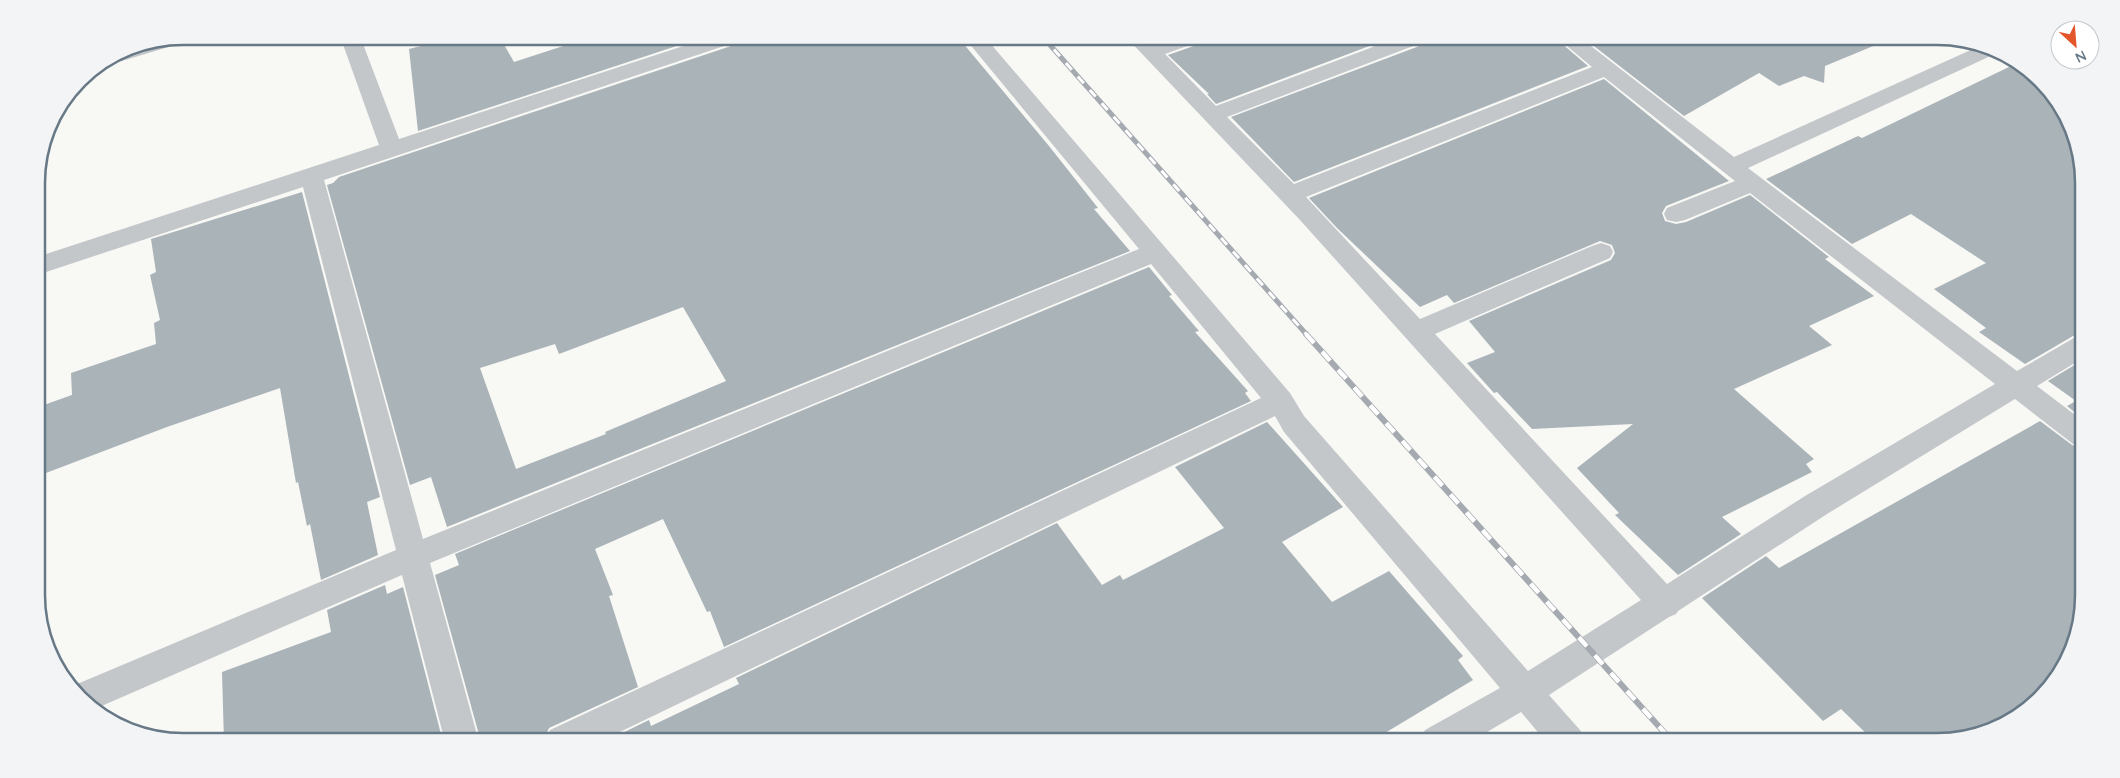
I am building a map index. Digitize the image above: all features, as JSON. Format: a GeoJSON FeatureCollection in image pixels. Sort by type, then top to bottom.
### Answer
{"type":"FeatureCollection","features":[{"type":"Feature","properties":{"kind":"street"},"geometry":{"type":"LineString","coordinates":[[353,45],[391,148]]}},
{"type":"Feature","properties":{"kind":"street"},"geometry":{"type":"LineString","coordinates":[[45,263],[706,45]]}},
{"type":"Feature","properties":{"kind":"street"},"geometry":{"type":"LineString","coordinates":[[981,45],[1280,401],[1300,432],[1561,733]]}},
{"type":"Feature","properties":{"kind":"street"},"geometry":{"type":"LineString","coordinates":[[1144,45],[1289,195],[1665,604]]}},
{"type":"Feature","properties":{"kind":"street"},"geometry":{"type":"LineString","coordinates":[[1212,115],[1398,45]]}},
{"type":"Feature","properties":{"kind":"street"},"geometry":{"type":"LineString","coordinates":[[1575,45],[1731,167],[2075,430]]}},
{"type":"Feature","properties":{"kind":"street"},"geometry":{"type":"LineString","coordinates":[[1731,167],[1982,52]]}},
{"type":"Feature","properties":{"kind":"street"},"geometry":{"type":"LineString","coordinates":[[1289,195],[1606,69]]}},
{"type":"Feature","properties":{"kind":"street"},"geometry":{"type":"LineString","coordinates":[[311,174],[460,733]]}},
{"type":"Feature","properties":{"kind":"street"},"geometry":{"type":"LineString","coordinates":[[1676,214],[1752,183]]}},
{"type":"Feature","properties":{"kind":"street"},"geometry":{"type":"LineString","coordinates":[[88,695],[412,558],[1156,252]]}},
{"type":"Feature","properties":{"kind":"street"},"geometry":{"type":"LineString","coordinates":[[1415,332],[1601,252]]}},
{"type":"Feature","properties":{"kind":"street"},"geometry":{"type":"LineString","coordinates":[[1453,733],[1526,691],[1665,604],[1816,505],[2075,350]]}},
{"type":"Feature","properties":{"kind":"street"},"geometry":{"type":"LineString","coordinates":[[581,733],[1280,401]]}},
{"type":"Feature","properties":{"kind":"building"},"geometry":{"type":"Polygon","coordinates":[[[425,45],[504,45],[514,62],[566,45],[680,45],[418,131],[409,49],[425,45]]]}},
{"type":"Feature","properties":{"kind":"building"},"geometry":{"type":"Polygon","coordinates":[[[734,45],[965,45],[1049,146],[1098,208],[1094,209],[1130,251],[447,527],[431,477],[410,485],[327,185],[333,183],[339,177],[734,45]],[[683,307],[559,354],[555,344],[480,368],[516,469],[606,434],[605,432],[726,381],[683,307]]]}},
{"type":"Feature","properties":{"kind":"building"},"geometry":{"type":"Polygon","coordinates":[[[1196,45],[1372,45],[1216,104],[1207,94],[1209,94],[1168,55],[1196,45]]]}},
{"type":"Feature","properties":{"kind":"building"},"geometry":{"type":"Polygon","coordinates":[[[1422,45],[1564,45],[1588,66],[1294,182],[1231,117],[1422,45]]]}},
{"type":"Feature","properties":{"kind":"building"},"geometry":{"type":"Polygon","coordinates":[[[1593,45],[1876,45],[1825,66],[1824,83],[1804,76],[1779,86],[1759,73],[1684,116],[1593,45]]]}},
{"type":"Feature","properties":{"kind":"building"},"geometry":{"type":"Polygon","coordinates":[[[2011,66],[2028,79],[2041,92],[2057,114],[2065,130],[2074,165],[2075,335],[2025,364],[1979,332],[1986,328],[1934,289],[1986,263],[1911,214],[1852,244],[1766,179],[1858,136],[1862,138],[2011,66]]]}},
{"type":"Feature","properties":{"kind":"building"},"geometry":{"type":"Polygon","coordinates":[[[1604,79],[1729,181],[1666,206],[1662,213],[1665,221],[1676,224],[1686,222],[1750,195],[1829,257],[1825,259],[1874,296],[1809,326],[1832,345],[1734,389],[1814,459],[1806,464],[1812,472],[1722,517],[1741,534],[1678,575],[1615,515],[1619,513],[1577,468],[1633,424],[1532,429],[1497,392],[1494,393],[1467,363],[1495,352],[1469,321],[1611,260],[1615,253],[1612,245],[1600,241],[1454,303],[1447,295],[1420,307],[1337,228],[1309,198],[1604,79]]]}},
{"type":"Feature","properties":{"kind":"building"},"geometry":{"type":"Polygon","coordinates":[[[302,192],[380,497],[367,502],[378,555],[321,580],[310,524],[307,526],[298,482],[296,483],[280,388],[167,427],[45,473],[45,405],[72,395],[71,373],[156,344],[154,323],[160,320],[150,275],[156,272],[151,239],[302,192]]]}},
{"type":"Feature","properties":{"kind":"building"},"geometry":{"type":"Polygon","coordinates":[[[1149,267],[1172,295],[1169,296],[1199,331],[1195,332],[1248,391],[1245,393],[1251,401],[724,647],[710,611],[707,612],[663,519],[595,549],[613,595],[609,596],[638,687],[549,728],[547,733],[479,733],[435,575],[459,565],[455,554],[1149,267]]]}},
{"type":"Feature","properties":{"kind":"building"},"geometry":{"type":"Polygon","coordinates":[[[2075,365],[2075,400],[2048,381],[2075,365]]]}},
{"type":"Feature","properties":{"kind":"building"},"geometry":{"type":"Polygon","coordinates":[[[2075,402],[2075,412],[2067,406],[2075,402]]]}},
{"type":"Feature","properties":{"kind":"building"},"geometry":{"type":"Polygon","coordinates":[[[2040,421],[2075,446],[2075,595],[2074,613],[2068,640],[2052,672],[2041,686],[2021,705],[1990,723],[1946,733],[1866,733],[1841,709],[1823,721],[1702,598],[1766,556],[1779,568],[2040,421]]]}},
{"type":"Feature","properties":{"kind":"building"},"geometry":{"type":"Polygon","coordinates":[[[1267,422],[1343,507],[1282,542],[1332,602],[1389,571],[1463,656],[1458,660],[1473,680],[1385,733],[622,733],[649,720],[651,726],[739,684],[736,678],[1057,523],[1102,585],[1120,575],[1123,580],[1224,528],[1175,467],[1267,422]]]}},
{"type":"Feature","properties":{"kind":"building"},"geometry":{"type":"Polygon","coordinates":[[[385,585],[387,594],[403,587],[441,733],[224,733],[222,672],[331,632],[327,610],[385,585]]]}},
{"type":"Feature","properties":{"kind":"railway"},"geometry":{"type":"LineString","coordinates":[[1050,45],[1307,335]]}},
{"type":"Feature","properties":{"kind":"railway"},"geometry":{"type":"LineString","coordinates":[[1306,334],[1665,733]]}}]}
